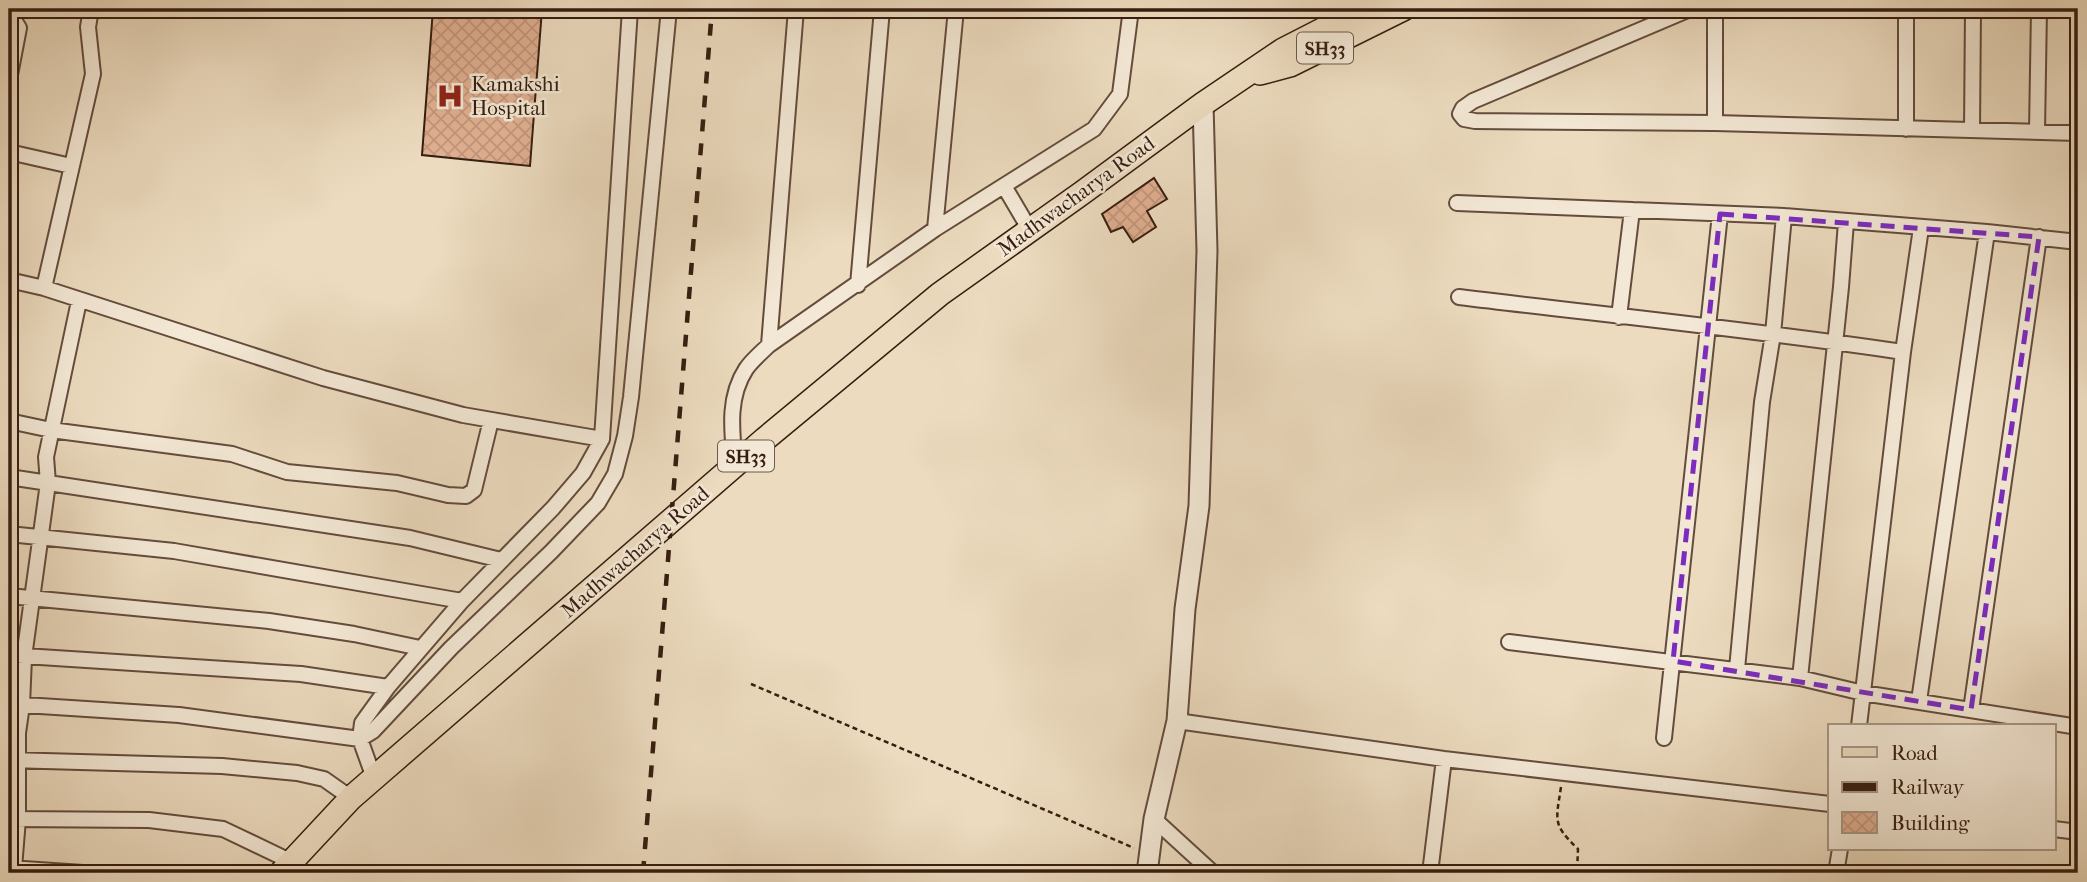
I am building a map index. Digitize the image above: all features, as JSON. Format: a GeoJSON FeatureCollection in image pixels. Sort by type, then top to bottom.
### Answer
{"type":"FeatureCollection","features":[{"type":"Feature","properties":{"kind":"main road","name":"Madhwacharya Road"},"geometry":{"type":"LineString","coordinates":[[286,867],[351,798],[735,465],[940,294],[1203,104],[1283,50],[1363,9]]}},
{"type":"Feature","properties":{"kind":"main road","name":"Madhwacharya Road"},"geometry":{"type":"LineString","coordinates":[[1243,78],[1290,65],[1403,9]]}},
{"type":"Feature","properties":{"kind":"street"},"geometry":{"type":"LineString","coordinates":[[44,288],[93,74],[88,27],[92,9]]}},
{"type":"Feature","properties":{"kind":"street"},"geometry":{"type":"LineString","coordinates":[[374,778],[360,739],[362,723],[420,648],[583,473],[602,439],[631,9]]}},
{"type":"Feature","properties":{"kind":"street"},"geometry":{"type":"LineString","coordinates":[[15,705],[179,715],[360,739],[373,731],[451,648],[589,513],[615,474],[625,436],[669,9]]}},
{"type":"Feature","properties":{"kind":"street"},"geometry":{"type":"LineString","coordinates":[[769,345],[796,9]]}},
{"type":"Feature","properties":{"kind":"street"},"geometry":{"type":"LineString","coordinates":[[858,285],[882,9]]}},
{"type":"Feature","properties":{"kind":"street"},"geometry":{"type":"LineString","coordinates":[[935,229],[956,9]]}},
{"type":"Feature","properties":{"kind":"street"},"geometry":{"type":"LineString","coordinates":[[735,465],[731,427],[734,393],[747,367],[769,345],[935,229],[1094,129],[1120,94],[1131,9]]}},
{"type":"Feature","properties":{"kind":"street"},"geometry":{"type":"LineString","coordinates":[[1690,9],[1473,101],[1463,108],[1460,114],[1464,119],[1475,121],[1715,123],[2078,132]]}},
{"type":"Feature","properties":{"kind":"street"},"geometry":{"type":"LineString","coordinates":[[1715,9],[1715,123]]}},
{"type":"Feature","properties":{"kind":"street"},"geometry":{"type":"LineString","coordinates":[[1906,9],[1906,129]]}},
{"type":"Feature","properties":{"kind":"street"},"geometry":{"type":"LineString","coordinates":[[1972,130],[1973,9]]}},
{"type":"Feature","properties":{"kind":"street"},"geometry":{"type":"LineString","coordinates":[[2037,131],[2039,9]]}},
{"type":"Feature","properties":{"kind":"street"},"geometry":{"type":"LineString","coordinates":[[9,12],[19,28],[9,80]]}},
{"type":"Feature","properties":{"kind":"street"},"geometry":{"type":"LineString","coordinates":[[1148,864],[1154,819],[1177,721],[1185,609],[1199,506],[1207,251],[1203,104]]}},
{"type":"Feature","properties":{"kind":"street"},"geometry":{"type":"LineString","coordinates":[[9,152],[71,166]]}},
{"type":"Feature","properties":{"kind":"street"},"geometry":{"type":"LineString","coordinates":[[1004,186],[1030,230]]}},
{"type":"Feature","properties":{"kind":"street"},"geometry":{"type":"LineString","coordinates":[[1457,203],[1784,216],[2078,242]]}},
{"type":"Feature","properties":{"kind":"street"},"geometry":{"type":"LineString","coordinates":[[1619,317],[1632,210]]}},
{"type":"Feature","properties":{"kind":"street"},"geometry":{"type":"LineString","coordinates":[[1664,738],[1720,214]]}},
{"type":"Feature","properties":{"kind":"street"},"geometry":{"type":"LineString","coordinates":[[1737,669],[1762,402],[1773,334],[1784,216]]}},
{"type":"Feature","properties":{"kind":"street"},"geometry":{"type":"LineString","coordinates":[[1801,678],[1846,222]]}},
{"type":"Feature","properties":{"kind":"street"},"geometry":{"type":"LineString","coordinates":[[1859,724],[1903,352],[1921,228]]}},
{"type":"Feature","properties":{"kind":"street"},"geometry":{"type":"LineString","coordinates":[[1919,701],[1987,232]]}},
{"type":"Feature","properties":{"kind":"street"},"geometry":{"type":"LineString","coordinates":[[1971,710],[2039,237]]}},
{"type":"Feature","properties":{"kind":"street"},"geometry":{"type":"LineString","coordinates":[[9,280],[44,288],[323,378],[463,415],[602,439]]}},
{"type":"Feature","properties":{"kind":"street"},"geometry":{"type":"LineString","coordinates":[[1459,297],[1709,325],[1903,352]]}},
{"type":"Feature","properties":{"kind":"street"},"geometry":{"type":"LineString","coordinates":[[79,300],[46,457],[48,483],[33,599],[15,705],[11,868],[83,873]]}},
{"type":"Feature","properties":{"kind":"street"},"geometry":{"type":"LineString","coordinates":[[9,421],[51,430],[232,454],[287,472],[397,483],[448,495],[466,496],[474,490],[491,420]]}},
{"type":"Feature","properties":{"kind":"street"},"geometry":{"type":"LineString","coordinates":[[9,477],[410,538],[501,560]]}},
{"type":"Feature","properties":{"kind":"street"},"geometry":{"type":"LineString","coordinates":[[9,534],[174,551],[462,601]]}},
{"type":"Feature","properties":{"kind":"street"},"geometry":{"type":"LineString","coordinates":[[9,596],[269,621],[354,634],[420,648]]}},
{"type":"Feature","properties":{"kind":"street"},"geometry":{"type":"LineString","coordinates":[[1510,642],[1801,678],[1863,693],[2078,727]]}},
{"type":"Feature","properties":{"kind":"street"},"geometry":{"type":"LineString","coordinates":[[9,654],[301,674],[388,687]]}},
{"type":"Feature","properties":{"kind":"street"},"geometry":{"type":"LineString","coordinates":[[1177,721],[1444,759],[1828,804]]}},
{"type":"Feature","properties":{"kind":"street"},"geometry":{"type":"LineString","coordinates":[[1430,873],[1444,759]]}},
{"type":"Feature","properties":{"kind":"street"},"geometry":{"type":"LineString","coordinates":[[13,760],[222,766],[297,773],[324,779],[351,798]]}},
{"type":"Feature","properties":{"kind":"street"},"geometry":{"type":"LineString","coordinates":[[13,819],[149,820],[223,829],[286,867]]}},
{"type":"Feature","properties":{"kind":"street"},"geometry":{"type":"LineString","coordinates":[[1154,819],[1213,873]]}},
{"type":"Feature","properties":{"kind":"street"},"geometry":{"type":"LineString","coordinates":[[2056,829],[2078,832]]}},
{"type":"Feature","properties":{"kind":"street"},"geometry":{"type":"LineString","coordinates":[[1836,873],[1840,850]]}},
{"type":"Feature","properties":{"kind":"path"},"geometry":{"type":"LineString","coordinates":[[751,684],[1148,864]]}},
{"type":"Feature","properties":{"kind":"path"},"geometry":{"type":"LineString","coordinates":[[1563,774],[1556,821],[1565,836],[1578,849],[1577,873]]}},
{"type":"Feature","properties":{"kind":"highlighted area"},"geometry":{"type":"Polygon","coordinates":[[[1720,214],[2039,237],[1971,710],[1673,661],[1720,214]]]}},
{"type":"Feature","properties":{"kind":"building","name":"Kamakshi Hospital"},"geometry":{"type":"Polygon","coordinates":[[[433,9],[542,9],[530,166],[422,155],[433,9]]]}},
{"type":"Feature","properties":{"kind":"building"},"geometry":{"type":"Polygon","coordinates":[[[1154,178],[1167,199],[1147,211],[1156,227],[1133,242],[1123,227],[1111,232],[1102,214],[1154,178]]]}},
{"type":"Feature","properties":{"kind":"railway"},"geometry":{"type":"LineString","coordinates":[[643,873],[712,9]]}},
{"type":"Feature","properties":{"kind":"place","name":"Kamakshi Hospital"},"geometry":{"type":"Point","coordinates":[450,96]}}]}
